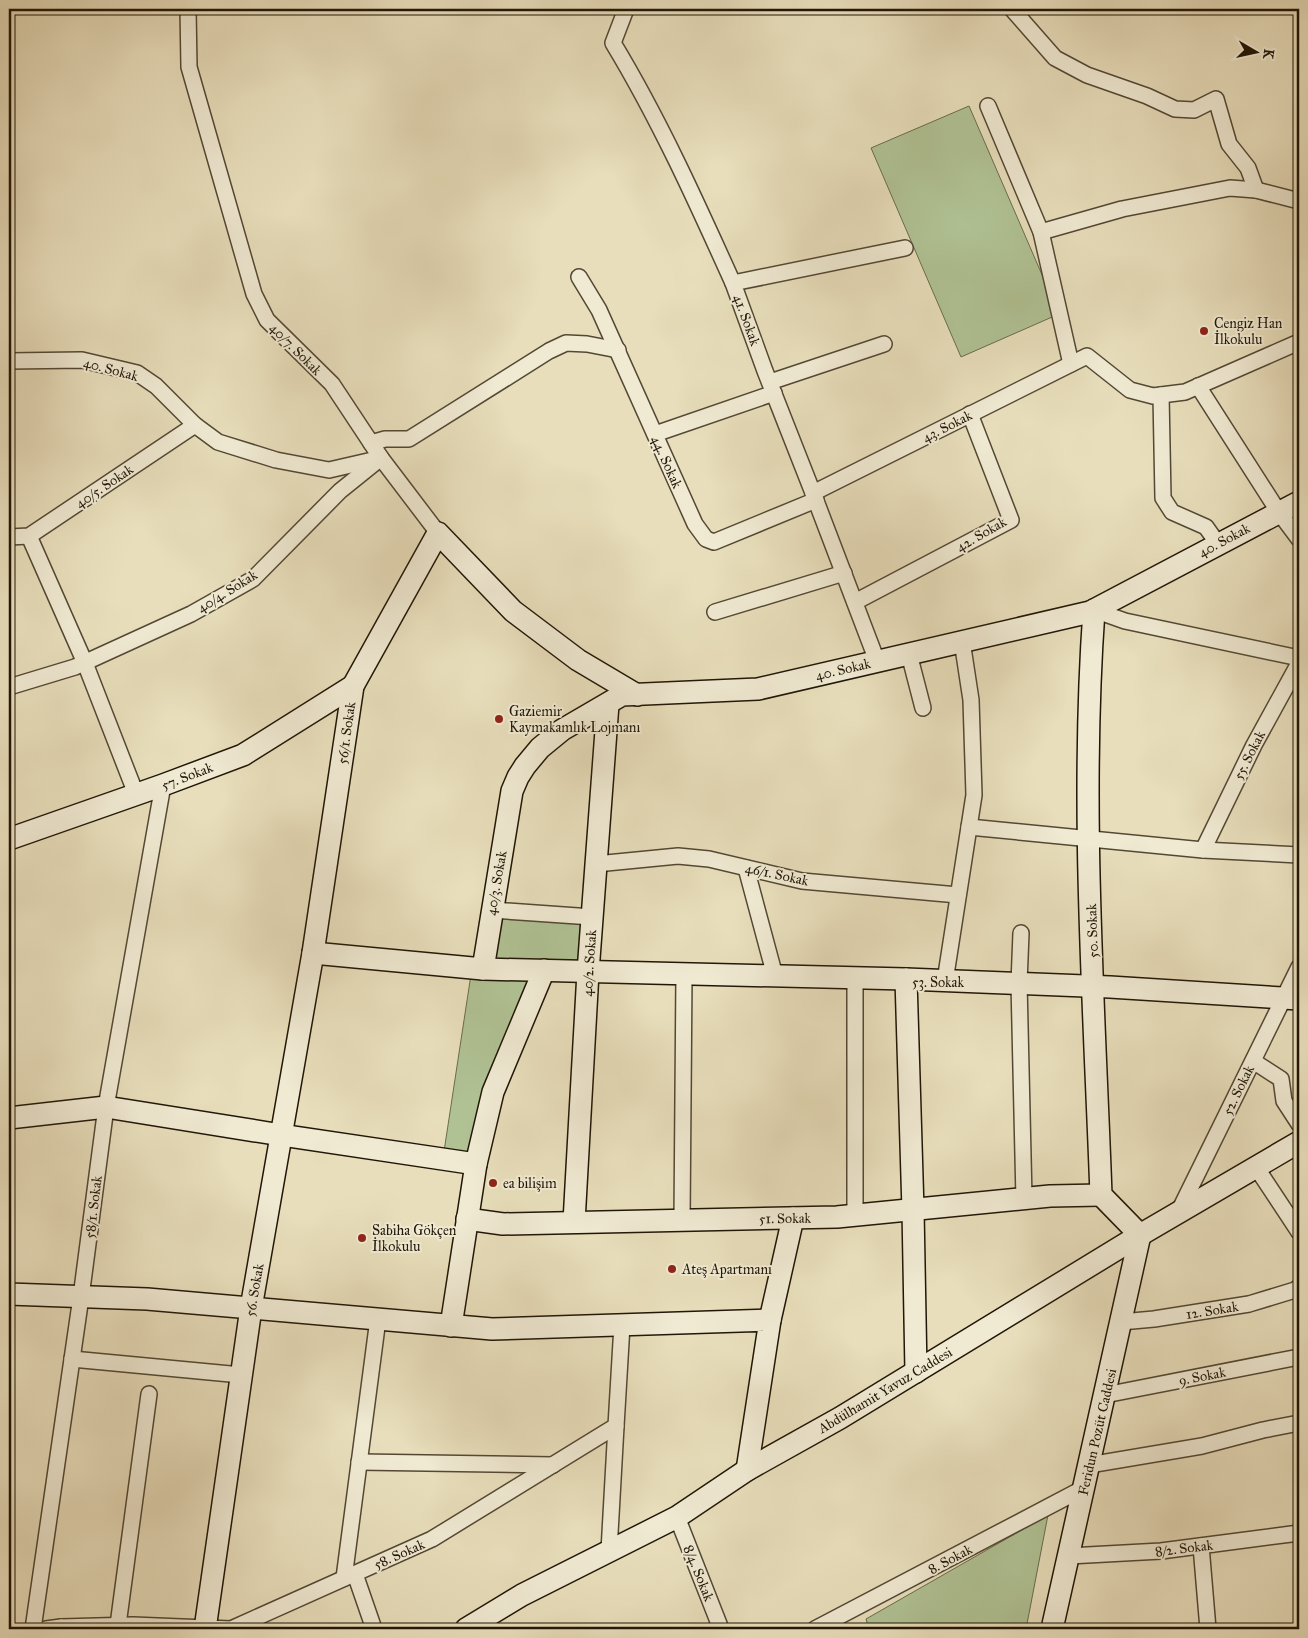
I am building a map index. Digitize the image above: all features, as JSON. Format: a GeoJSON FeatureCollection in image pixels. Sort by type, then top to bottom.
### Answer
{"type":"FeatureCollection","features":[{"type":"Feature","properties":{"kind":"street","name":"40/7. Sokak"},"geometry":{"type":"LineString","coordinates":[[188,9],[189,68],[254,294],[267,320],[332,384],[381,458]]}},
{"type":"Feature","properties":{"kind":"street"},"geometry":{"type":"LineString","coordinates":[[626,9],[612,43],[638,85],[674,155],[696,199],[733,283]]}},
{"type":"Feature","properties":{"kind":"street"},"geometry":{"type":"LineString","coordinates":[[1012,9],[1055,58],[1088,75],[1147,96],[1175,109],[1194,110],[1216,99],[1229,144],[1248,168],[1256,190]]}},
{"type":"Feature","properties":{"kind":"street"},"geometry":{"type":"LineString","coordinates":[[988,106],[1041,232],[1071,364]]}},
{"type":"Feature","properties":{"kind":"street"},"geometry":{"type":"LineString","coordinates":[[1041,232],[1122,209],[1230,188],[1256,190],[1299,201]]}},
{"type":"Feature","properties":{"kind":"street","name":"41. Sokak"},"geometry":{"type":"LineString","coordinates":[[878,661],[733,283],[905,248]]}},
{"type":"Feature","properties":{"kind":"street","name":"44. Sokak"},"geometry":{"type":"LineString","coordinates":[[580,277],[599,310],[618,350],[695,524],[706,539],[714,542],[815,497]]}},
{"type":"Feature","properties":{"kind":"street"},"geometry":{"type":"LineString","coordinates":[[1218,544],[1206,527],[1172,512],[1163,498],[1160,395],[1184,392],[1299,342]]}},
{"type":"Feature","properties":{"kind":"street"},"geometry":{"type":"LineString","coordinates":[[371,443],[385,439],[409,439],[549,351],[566,343],[587,344],[618,350]]}},
{"type":"Feature","properties":{"kind":"street"},"geometry":{"type":"LineString","coordinates":[[655,434],[884,344]]}},
{"type":"Feature","properties":{"kind":"street","name":"43. Sokak"},"geometry":{"type":"LineString","coordinates":[[815,497],[970,414],[1087,356],[1130,390],[1154,396],[1160,395]]}},
{"type":"Feature","properties":{"kind":"street","name":"40. Sokak"},"geometry":{"type":"LineString","coordinates":[[9,361],[82,360],[137,373],[156,386],[195,425]]}},
{"type":"Feature","properties":{"kind":"street"},"geometry":{"type":"LineString","coordinates":[[1198,386],[1278,512],[1299,539]]}},
{"type":"Feature","properties":{"kind":"street","name":"42. Sokak"},"geometry":{"type":"LineString","coordinates":[[855,602],[1011,520],[970,414]]}},
{"type":"Feature","properties":{"kind":"street"},"geometry":{"type":"LineString","coordinates":[[195,425],[218,442],[276,460],[329,470],[381,458],[438,533],[513,611],[578,660],[637,695]]}},
{"type":"Feature","properties":{"kind":"street","name":"40/5. Sokak"},"geometry":{"type":"LineString","coordinates":[[29,536],[195,425]]}},
{"type":"Feature","properties":{"kind":"street","name":"40/4. Sokak"},"geometry":{"type":"LineString","coordinates":[[9,687],[85,663],[190,614],[253,579],[340,491],[381,458]]}},
{"type":"Feature","properties":{"kind":"street","name":"40. Sokak"},"geometry":{"type":"LineString","coordinates":[[637,695],[758,688],[1094,610],[1299,502]]}},
{"type":"Feature","properties":{"kind":"street","name":"56/1. Sokak"},"geometry":{"type":"LineString","coordinates":[[313,954],[354,686],[438,533]]}},
{"type":"Feature","properties":{"kind":"street"},"geometry":{"type":"LineString","coordinates":[[9,537],[29,536],[85,663],[136,794]]}},
{"type":"Feature","properties":{"kind":"street"},"geometry":{"type":"LineString","coordinates":[[716,612],[844,573]]}},
{"type":"Feature","properties":{"kind":"street"},"geometry":{"type":"LineString","coordinates":[[1094,610],[1125,622],[1299,658]]}},
{"type":"Feature","properties":{"kind":"street","name":"50. Sokak"},"geometry":{"type":"LineString","coordinates":[[1094,610],[1087,797],[1101,1195]]}},
{"type":"Feature","properties":{"kind":"street"},"geometry":{"type":"LineString","coordinates":[[945,980],[974,795],[971,700],[962,641]]}},
{"type":"Feature","properties":{"kind":"street"},"geometry":{"type":"LineString","coordinates":[[909,654],[923,708]]}},
{"type":"Feature","properties":{"kind":"street","name":"55. Sokak"},"geometry":{"type":"LineString","coordinates":[[1203,850],[1254,745],[1299,663]]}},
{"type":"Feature","properties":{"kind":"street","name":"57. Sokak"},"geometry":{"type":"LineString","coordinates":[[9,839],[243,755],[354,686]]}},
{"type":"Feature","properties":{"kind":"street","name":"40/3. Sokak"},"geometry":{"type":"LineString","coordinates":[[483,969],[512,791],[518,777],[536,753],[551,738],[622,695],[637,695]]}},
{"type":"Feature","properties":{"kind":"street","name":"40/2. Sokak"},"geometry":{"type":"LineString","coordinates":[[574,1222],[588,972],[608,704]]}},
{"type":"Feature","properties":{"kind":"street","name":"58/1. Sokak"},"geometry":{"type":"LineString","coordinates":[[33,1629],[81,1297],[106,1107],[163,785]]}},
{"type":"Feature","properties":{"kind":"street"},"geometry":{"type":"LineString","coordinates":[[969,827],[1203,850],[1299,855]]}},
{"type":"Feature","properties":{"kind":"street","name":"46/1. Sokak"},"geometry":{"type":"LineString","coordinates":[[596,864],[678,856],[709,859],[802,881],[958,895]]}},
{"type":"Feature","properties":{"kind":"street"},"geometry":{"type":"LineString","coordinates":[[746,868],[775,976]]}},
{"type":"Feature","properties":{"kind":"street"},"geometry":{"type":"LineString","coordinates":[[492,910],[592,918]]}},
{"type":"Feature","properties":{"kind":"street"},"geometry":{"type":"LineString","coordinates":[[1021,933],[1019,983],[1024,1199]]}},
{"type":"Feature","properties":{"kind":"street"},"geometry":{"type":"LineString","coordinates":[[313,954],[483,969],[906,979]]}},
{"type":"Feature","properties":{"kind":"street","name":"56. Sokak"},"geometry":{"type":"LineString","coordinates":[[205,1629],[250,1308],[313,954]]}},
{"type":"Feature","properties":{"kind":"street","name":"52. Sokak"},"geometry":{"type":"LineString","coordinates":[[1178,1213],[1253,1061],[1292,998],[1299,968]]}},
{"type":"Feature","properties":{"kind":"street"},"geometry":{"type":"LineString","coordinates":[[451,1326],[476,1164],[493,1092],[544,970]]}},
{"type":"Feature","properties":{"kind":"street"},"geometry":{"type":"LineString","coordinates":[[682,1220],[684,974]]}},
{"type":"Feature","properties":{"kind":"street"},"geometry":{"type":"LineString","coordinates":[[854,978],[855,1216]]}},
{"type":"Feature","properties":{"kind":"street","name":"53. Sokak"},"geometry":{"type":"LineString","coordinates":[[916,1372],[906,979],[1094,986],[1292,998]]}},
{"type":"Feature","properties":{"kind":"street"},"geometry":{"type":"LineString","coordinates":[[1253,1061],[1280,1080],[1284,1101],[1299,1124]]}},
{"type":"Feature","properties":{"kind":"street"},"geometry":{"type":"LineString","coordinates":[[9,1118],[106,1107],[281,1136],[476,1164]]}},
{"type":"Feature","properties":{"kind":"street","name":"Abdülhamit Yavuz Caddesi"},"geometry":{"type":"LineString","coordinates":[[466,1629],[522,1594],[677,1517],[747,1470],[840,1418],[1140,1235],[1299,1142]]}},
{"type":"Feature","properties":{"kind":"street"},"geometry":{"type":"LineString","coordinates":[[1256,1167],[1299,1232]]}},
{"type":"Feature","properties":{"kind":"street"},"geometry":{"type":"LineString","coordinates":[[1101,1195],[1140,1235]]}},
{"type":"Feature","properties":{"kind":"street","name":"51. Sokak"},"geometry":{"type":"LineString","coordinates":[[467,1219],[503,1224],[855,1216],[1024,1199],[1101,1195]]}},
{"type":"Feature","properties":{"kind":"street"},"geometry":{"type":"LineString","coordinates":[[747,1470],[770,1320],[793,1218]]}},
{"type":"Feature","properties":{"kind":"street","name":"Feridun Pozüt Caddesi"},"geometry":{"type":"LineString","coordinates":[[1052,1629],[1140,1235]]}},
{"type":"Feature","properties":{"kind":"street","name":"12. Sokak"},"geometry":{"type":"LineString","coordinates":[[1122,1322],[1154,1319],[1249,1304],[1295,1290],[1299,1287]]}},
{"type":"Feature","properties":{"kind":"street"},"geometry":{"type":"LineString","coordinates":[[9,1294],[147,1299],[492,1330],[770,1320]]}},
{"type":"Feature","properties":{"kind":"street"},"geometry":{"type":"LineString","coordinates":[[374,1629],[349,1576],[360,1462],[378,1319]]}},
{"type":"Feature","properties":{"kind":"street"},"geometry":{"type":"LineString","coordinates":[[609,1551],[622,1325]]}},
{"type":"Feature","properties":{"kind":"street","name":"9. Sokak"},"geometry":{"type":"LineString","coordinates":[[1105,1395],[1299,1357]]}},
{"type":"Feature","properties":{"kind":"street"},"geometry":{"type":"LineString","coordinates":[[72,1359],[241,1375]]}},
{"type":"Feature","properties":{"kind":"street"},"geometry":{"type":"LineString","coordinates":[[118,1625],[149,1394]]}},
{"type":"Feature","properties":{"kind":"street"},"geometry":{"type":"LineString","coordinates":[[1089,1465],[1202,1446],[1299,1423]]}},
{"type":"Feature","properties":{"kind":"street","name":"58. Sokak"},"geometry":{"type":"LineString","coordinates":[[46,1629],[118,1625],[231,1629],[432,1540],[616,1426]]}},
{"type":"Feature","properties":{"kind":"street"},"geometry":{"type":"LineString","coordinates":[[360,1462],[553,1465]]}},
{"type":"Feature","properties":{"kind":"street","name":"8. Sokak"},"geometry":{"type":"LineString","coordinates":[[815,1629],[1084,1488]]}},
{"type":"Feature","properties":{"kind":"street","name":"8/4. Sokak"},"geometry":{"type":"LineString","coordinates":[[677,1517],[721,1629]]}},
{"type":"Feature","properties":{"kind":"street","name":"8/2. Sokak"},"geometry":{"type":"LineString","coordinates":[[1069,1556],[1161,1552],[1299,1533]]}},
{"type":"Feature","properties":{"kind":"street"},"geometry":{"type":"LineString","coordinates":[[1200,1546],[1208,1629]]}},
{"type":"Feature","properties":{"kind":"green space"},"geometry":{"type":"Polygon","coordinates":[[[969,106],[1059,314],[961,357],[871,148],[969,106]]]}},
{"type":"Feature","properties":{"kind":"green space"},"geometry":{"type":"Polygon","coordinates":[[[492,910],[592,917],[588,972],[544,971],[476,1164],[443,1158],[472,968],[492,910]]]}},
{"type":"Feature","properties":{"kind":"green space"},"geometry":{"type":"Polygon","coordinates":[[[1048,1515],[1026,1629],[869,1629],[866,1619],[1048,1515]]]}},
{"type":"Feature","properties":{"kind":"place","name":"Cengiz Han İlkokulu"},"geometry":{"type":"Point","coordinates":[1204,331]}},
{"type":"Feature","properties":{"kind":"place","name":"Gaziemir Kaymakamlık Lojmanı"},"geometry":{"type":"Point","coordinates":[499,719]}},
{"type":"Feature","properties":{"kind":"place","name":"ea bilişim"},"geometry":{"type":"Point","coordinates":[493,1183]}},
{"type":"Feature","properties":{"kind":"place","name":"Sabiha Gökçen İlkokulu"},"geometry":{"type":"Point","coordinates":[362,1238]}},
{"type":"Feature","properties":{"kind":"place","name":"Ateş Apartmanı"},"geometry":{"type":"Point","coordinates":[672,1269]}}]}
